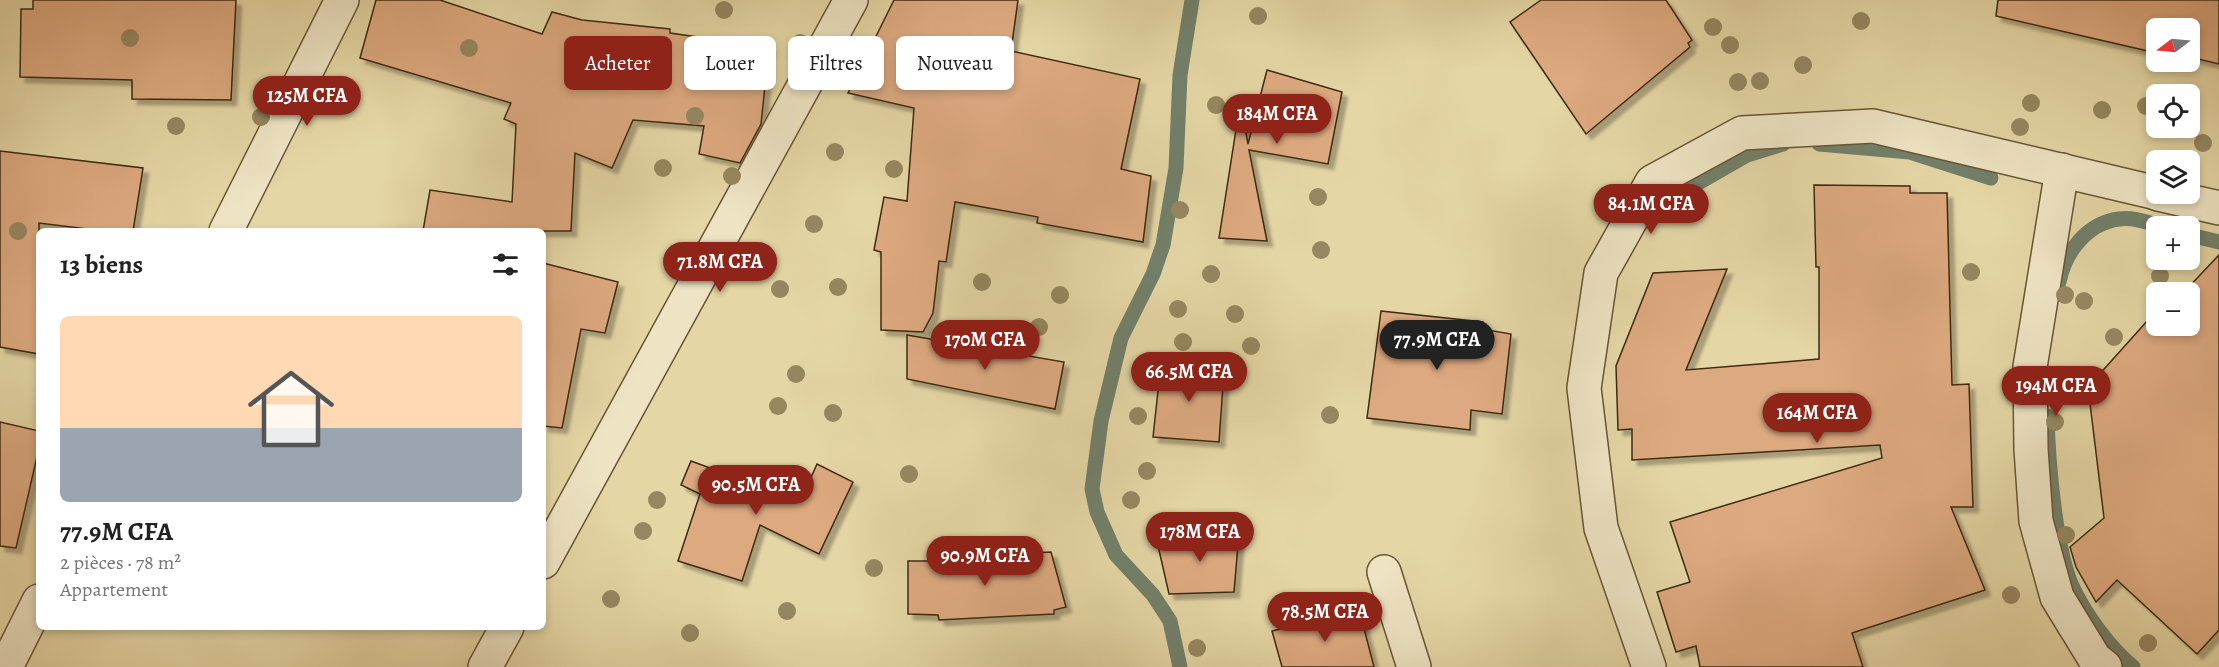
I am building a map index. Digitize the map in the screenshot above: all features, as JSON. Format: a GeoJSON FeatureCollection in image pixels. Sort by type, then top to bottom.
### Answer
{"type":"FeatureCollection","features":[{"type":"Feature","properties":{"kind":"street"},"geometry":{"type":"LineString","coordinates":[[228,228],[342,0]]}},
{"type":"Feature","properties":{"kind":"street"},"geometry":{"type":"LineString","coordinates":[[546,557],[852,0]]}},
{"type":"Feature","properties":{"kind":"street"},"geometry":{"type":"LineString","coordinates":[[1649,667],[1601,528],[1584,388],[1601,273],[1652,182],[1742,133],[1873,126],[2146,190]]}},
{"type":"Feature","properties":{"kind":"street"},"geometry":{"type":"LineString","coordinates":[[2062,170],[2030,367],[2031,449],[2036,521],[2057,597],[2095,659],[2105,667]]}},
{"type":"Feature","properties":{"kind":"street"},"geometry":{"type":"LineString","coordinates":[[2200,203],[2219,208]]}},
{"type":"Feature","properties":{"kind":"street"},"geometry":{"type":"LineString","coordinates":[[1384,572],[1414,667]]}},
{"type":"Feature","properties":{"kind":"street"},"geometry":{"type":"LineString","coordinates":[[6,667],[36,607]]}},
{"type":"Feature","properties":{"kind":"street"},"geometry":{"type":"LineString","coordinates":[[485,667],[505,630]]}},
{"type":"Feature","properties":{"kind":"building"},"geometry":{"type":"Polygon","coordinates":[[[33,0],[236,0],[231,100],[132,99],[132,80],[20,77],[21,9],[33,9],[33,0]]]}},
{"type":"Feature","properties":{"kind":"building"},"geometry":{"type":"Polygon","coordinates":[[[376,0],[440,0],[542,34],[552,12],[582,20],[670,29],[670,33],[691,36],[684,36],[684,90],[765,90],[761,124],[740,163],[699,154],[704,126],[633,120],[612,168],[575,153],[571,231],[546,231],[546,228],[424,228],[430,190],[512,202],[516,124],[504,119],[511,103],[360,58],[376,0]]]}},
{"type":"Feature","properties":{"kind":"building"},"geometry":{"type":"Polygon","coordinates":[[[894,0],[1018,0],[1013,36],[896,36],[896,90],[1014,90],[1014,52],[1140,79],[1121,169],[1151,176],[1143,242],[1037,223],[1038,217],[955,202],[946,262],[939,261],[933,313],[923,332],[881,330],[881,252],[874,250],[884,197],[907,201],[914,108],[848,93],[849,90],[884,90],[884,36],[876,36],[894,0]]]}},
{"type":"Feature","properties":{"kind":"building"},"geometry":{"type":"Polygon","coordinates":[[[1541,0],[1666,0],[1692,40],[1688,43],[1690,47],[1586,134],[1510,22],[1541,0]]]}},
{"type":"Feature","properties":{"kind":"building"},"geometry":{"type":"Polygon","coordinates":[[[1998,0],[2219,0],[2219,64],[2200,59],[2200,18],[2146,18],[2146,51],[1996,16],[1998,0]]]}},
{"type":"Feature","properties":{"kind":"building"},"geometry":{"type":"Polygon","coordinates":[[[1267,70],[1342,92],[1328,164],[1249,150],[1267,241],[1219,238],[1238,117],[1243,117],[1248,144],[1267,70]]]}},
{"type":"Feature","properties":{"kind":"building"},"geometry":{"type":"Polygon","coordinates":[[[0,151],[143,168],[133,228],[80,228],[39,223],[39,228],[36,228],[36,353],[0,347],[0,151]]]}},
{"type":"Feature","properties":{"kind":"building"},"geometry":{"type":"Polygon","coordinates":[[[1814,185],[1910,186],[1910,193],[1947,193],[1952,385],[1969,384],[1973,507],[1951,507],[1985,590],[1852,633],[1863,667],[1700,667],[1696,646],[1676,652],[1657,592],[1690,582],[1670,522],[1882,458],[1880,445],[1632,460],[1632,429],[1618,430],[1616,366],[1653,273],[1727,269],[1686,370],[1819,359],[1819,267],[1816,267],[1814,185]]]}},
{"type":"Feature","properties":{"kind":"building"},"geometry":{"type":"Polygon","coordinates":[[[2219,255],[2219,630],[2197,654],[2117,580],[2096,602],[2076,567],[2070,547],[2104,518],[2088,387],[2146,322],[2146,336],[2200,336],[2200,282],[2193,282],[2219,255]]]}},
{"type":"Feature","properties":{"kind":"building"},"geometry":{"type":"Polygon","coordinates":[[[546,264],[618,282],[605,333],[581,329],[562,428],[546,426],[546,264]]]}},
{"type":"Feature","properties":{"kind":"building"},"geometry":{"type":"Polygon","coordinates":[[[1381,311],[1483,322],[1482,329],[1511,334],[1502,414],[1471,410],[1470,430],[1367,418],[1381,311]]]}},
{"type":"Feature","properties":{"kind":"building"},"geometry":{"type":"Polygon","coordinates":[[[907,335],[1064,362],[1055,409],[907,379],[907,335]]]}},
{"type":"Feature","properties":{"kind":"building"},"geometry":{"type":"Polygon","coordinates":[[[1161,363],[1224,371],[1219,442],[1153,437],[1161,363]]]}},
{"type":"Feature","properties":{"kind":"building"},"geometry":{"type":"Polygon","coordinates":[[[0,422],[36,430],[36,461],[16,548],[0,546],[0,422]]]}},
{"type":"Feature","properties":{"kind":"building"},"geometry":{"type":"Polygon","coordinates":[[[691,461],[775,492],[783,477],[804,493],[817,464],[853,482],[819,554],[760,525],[742,581],[678,561],[700,494],[681,485],[691,461]]]}},
{"type":"Feature","properties":{"kind":"building"},"geometry":{"type":"Polygon","coordinates":[[[1239,533],[1234,592],[1169,594],[1156,537],[1239,533]]]}},
{"type":"Feature","properties":{"kind":"building"},"geometry":{"type":"Polygon","coordinates":[[[1051,552],[1066,607],[1054,610],[1054,614],[939,620],[938,615],[908,614],[908,561],[963,561],[963,556],[1051,552]]]}},
{"type":"Feature","properties":{"kind":"building"},"geometry":{"type":"Polygon","coordinates":[[[1359,609],[1374,667],[1282,667],[1272,631],[1359,609]]]}},
{"type":"Feature","properties":{"kind":"waterway"},"geometry":{"type":"LineString","coordinates":[[1180,667],[1170,621],[1153,595],[1116,555],[1097,512],[1092,489],[1101,421],[1121,338],[1153,274],[1163,245],[1176,168],[1180,75],[1192,0]]}},
{"type":"Feature","properties":{"kind":"waterway"},"geometry":{"type":"LineString","coordinates":[[1658,206],[1747,155],[1783,144]]}},
{"type":"Feature","properties":{"kind":"waterway"},"geometry":{"type":"LineString","coordinates":[[1819,144],[1910,152],[1991,178]]}},
{"type":"Feature","properties":{"kind":"waterway"},"geometry":{"type":"LineString","coordinates":[[2059,282],[2072,250],[2097,226],[2119,219],[2146,222]]}},
{"type":"Feature","properties":{"kind":"waterway"},"geometry":{"type":"LineString","coordinates":[[2200,237],[2219,242]]}},
{"type":"Feature","properties":{"kind":"waterway"},"geometry":{"type":"LineString","coordinates":[[2047,416],[2054,502],[2066,569],[2077,597],[2091,619],[2115,650],[2133,667]]}}]}
